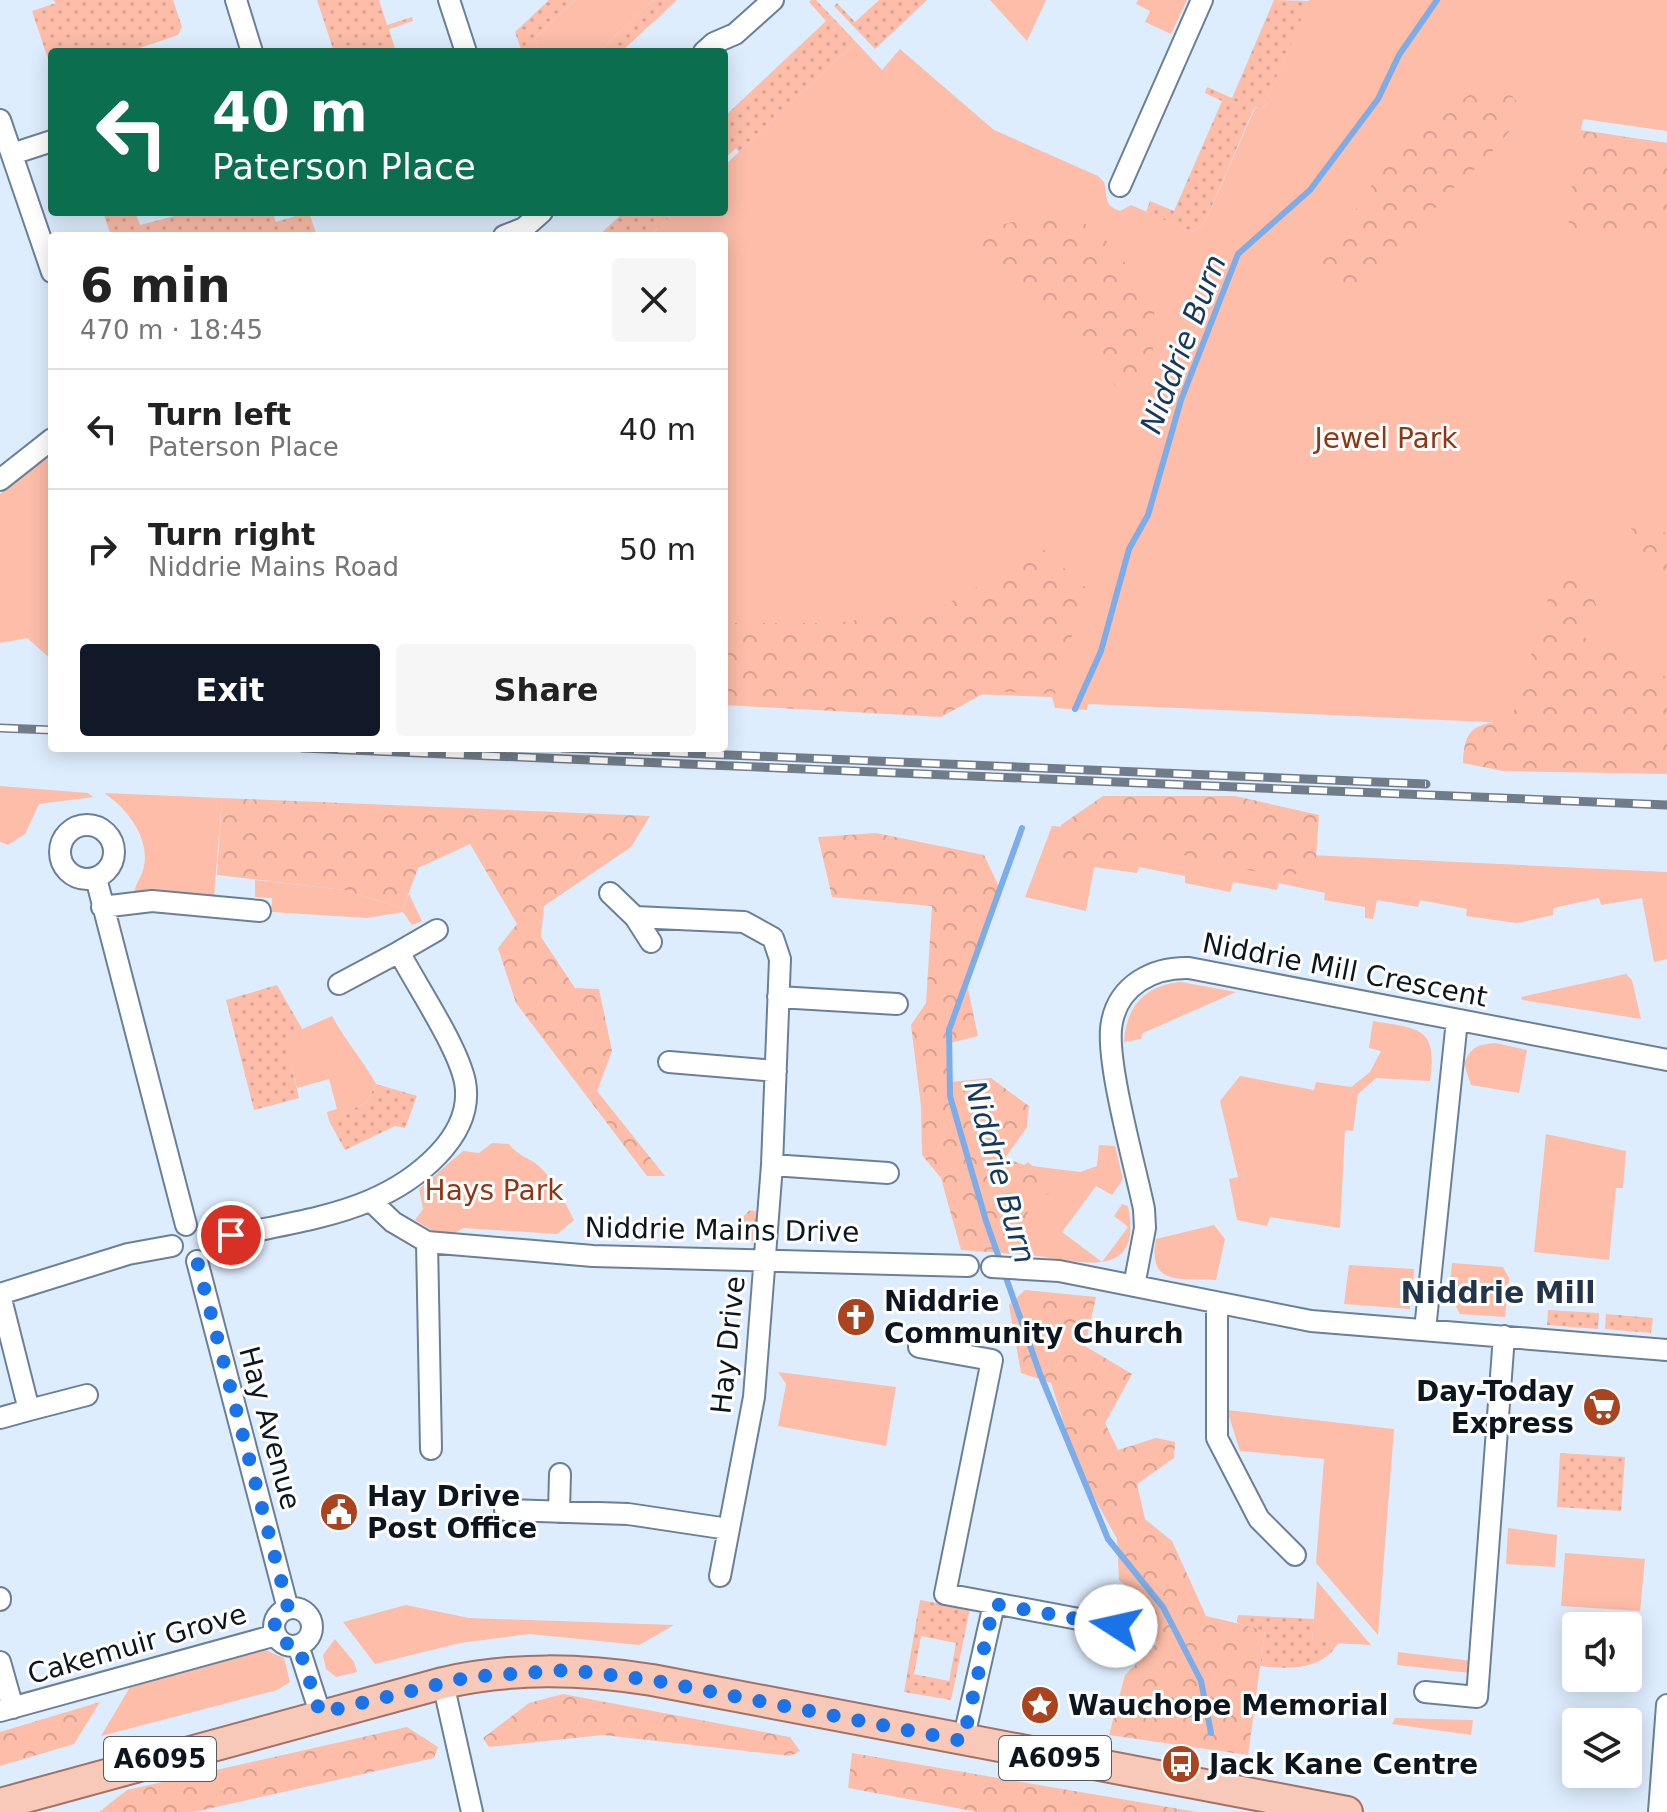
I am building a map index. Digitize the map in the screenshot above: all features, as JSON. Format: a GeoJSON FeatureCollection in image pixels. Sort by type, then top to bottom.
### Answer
{"type":"FeatureCollection","features":[{"type":"Feature","properties":{"kind":"main road","name":"A6095"},"geometry":{"type":"LineString","coordinates":[[0,1804],[320,1713],[489,1674],[549,1670],[619,1675],[1347,1812]]}},
{"type":"Feature","properties":{"kind":"street"},"geometry":{"type":"LineString","coordinates":[[236,0],[251,48]]}},
{"type":"Feature","properties":{"kind":"street"},"geometry":{"type":"LineString","coordinates":[[449,0],[465,48]]}},
{"type":"Feature","properties":{"kind":"street"},"geometry":{"type":"LineString","coordinates":[[708,48],[735,34],[773,0]]}},
{"type":"Feature","properties":{"kind":"street"},"geometry":{"type":"LineString","coordinates":[[1120,186],[1202,0]]}},
{"type":"Feature","properties":{"kind":"street"},"geometry":{"type":"LineString","coordinates":[[0,120],[48,260]]}},
{"type":"Feature","properties":{"kind":"street"},"geometry":{"type":"LineString","coordinates":[[12,154],[48,142]]}},
{"type":"Feature","properties":{"kind":"street"},"geometry":{"type":"LineString","coordinates":[[514,232],[538,216]]}},
{"type":"Feature","properties":{"kind":"street"},"geometry":{"type":"LineString","coordinates":[[0,480],[48,442]]}},
{"type":"Feature","properties":{"kind":"street"},"geometry":{"type":"LineString","coordinates":[[96,878],[186,1225]]}},
{"type":"Feature","properties":{"kind":"street"},"geometry":{"type":"LineString","coordinates":[[610,893],[635,917],[651,942]]}},
{"type":"Feature","properties":{"kind":"street"},"geometry":{"type":"LineString","coordinates":[[102,907],[152,901],[260,911]]}},
{"type":"Feature","properties":{"kind":"street","name":"Hay Drive"},"geometry":{"type":"LineString","coordinates":[[635,917],[744,922],[773,938],[780,959],[772,1165],[754,1397],[720,1576]]}},
{"type":"Feature","properties":{"kind":"street"},"geometry":{"type":"LineString","coordinates":[[339,984],[437,930]]}},
{"type":"Feature","properties":{"kind":"street"},"geometry":{"type":"LineString","coordinates":[[210,1241],[371,1201],[400,1184],[444,1147],[458,1129],[465,1109],[462,1071],[399,952]]}},
{"type":"Feature","properties":{"kind":"street","name":"Niddrie Mill Crescent"},"geometry":{"type":"LineString","coordinates":[[1134,1286],[1145,1228],[1144,1209],[1110,1035],[1116,1010],[1130,988],[1164,969],[1189,968],[1667,1060]]}},
{"type":"Feature","properties":{"kind":"street"},"geometry":{"type":"LineString","coordinates":[[778,997],[897,1004]]}},
{"type":"Feature","properties":{"kind":"street"},"geometry":{"type":"LineString","coordinates":[[1425,1330],[1457,1020]]}},
{"type":"Feature","properties":{"kind":"street"},"geometry":{"type":"LineString","coordinates":[[669,1062],[776,1071]]}},
{"type":"Feature","properties":{"kind":"street"},"geometry":{"type":"LineString","coordinates":[[772,1165],[888,1173]]}},
{"type":"Feature","properties":{"kind":"street","name":"Niddrie Mains Drive"},"geometry":{"type":"LineString","coordinates":[[371,1201],[393,1222],[427,1242],[593,1256],[765,1258],[968,1266]]}},
{"type":"Feature","properties":{"kind":"street"},"geometry":{"type":"LineString","coordinates":[[186,1225],[202,1228],[210,1241],[207,1253],[197,1261],[181,1260],[172,1246],[174,1235],[186,1225]]}},
{"type":"Feature","properties":{"kind":"street"},"geometry":{"type":"LineString","coordinates":[[427,1242],[431,1449]]}},
{"type":"Feature","properties":{"kind":"street"},"geometry":{"type":"LineString","coordinates":[[29,1410],[0,1294],[128,1254],[172,1246]]}},
{"type":"Feature","properties":{"kind":"street","name":"Hay Avenue"},"geometry":{"type":"LineString","coordinates":[[197,1261],[288,1609],[305,1612],[312,1621],[308,1639],[298,1645]]}},
{"type":"Feature","properties":{"kind":"street"},"geometry":{"type":"LineString","coordinates":[[992,1267],[1059,1271],[1311,1321],[1667,1350]]}},
{"type":"Feature","properties":{"kind":"street"},"geometry":{"type":"LineString","coordinates":[[1217,1304],[1217,1438],[1259,1519],[1295,1555]]}},
{"type":"Feature","properties":{"kind":"street"},"geometry":{"type":"LineString","coordinates":[[1425,1692],[1477,1697],[1504,1336]]}},
{"type":"Feature","properties":{"kind":"street"},"geometry":{"type":"LineString","coordinates":[[919,1347],[992,1360],[945,1594],[1116,1626]]}},
{"type":"Feature","properties":{"kind":"street"},"geometry":{"type":"LineString","coordinates":[[0,1418],[87,1395]]}},
{"type":"Feature","properties":{"kind":"street"},"geometry":{"type":"LineString","coordinates":[[559,1512],[560,1474]]}},
{"type":"Feature","properties":{"kind":"street"},"geometry":{"type":"LineString","coordinates":[[505,1510],[639,1515],[728,1529]]}},
{"type":"Feature","properties":{"kind":"street"},"geometry":{"type":"LineString","coordinates":[[963,1741],[994,1604]]}},
{"type":"Feature","properties":{"kind":"street"},"geometry":{"type":"LineString","coordinates":[[288,1609],[276,1618],[276,1635],[283,1643],[298,1645],[320,1713]]}},
{"type":"Feature","properties":{"kind":"street","name":"Cakemuir Grove"},"geometry":{"type":"LineString","coordinates":[[0,1662],[7,1710],[276,1635]]}},
{"type":"Feature","properties":{"kind":"street"},"geometry":{"type":"LineString","coordinates":[[443,1683],[472,1812]]}},
{"type":"Feature","properties":{"kind":"street"},"geometry":{"type":"LineString","coordinates":[[1659,1812],[1667,1705]]}},
{"type":"Feature","properties":{"kind":"green space"},"geometry":{"type":"Polygon","coordinates":[[[53,0],[173,0],[182,27],[178,35],[140,48],[48,48],[48,59],[32,11],[56,3],[53,0]]]}},
{"type":"Feature","properties":{"kind":"green space"},"geometry":{"type":"Polygon","coordinates":[[[317,0],[379,0],[387,25],[412,17],[413,21],[389,29],[395,48],[333,48],[317,0]]]}},
{"type":"Feature","properties":{"kind":"green space"},"geometry":{"type":"Polygon","coordinates":[[[549,0],[575,0],[535,38],[538,48],[521,48],[515,32],[549,0]]]}},
{"type":"Feature","properties":{"kind":"green space"},"geometry":{"type":"Polygon","coordinates":[[[575,0],[653,0],[602,48],[538,48],[535,38],[575,0]]]}},
{"type":"Feature","properties":{"kind":"green space"},"geometry":{"type":"Polygon","coordinates":[[[653,0],[677,0],[625,48],[602,48],[653,0]]]}},
{"type":"Feature","properties":{"kind":"green space"},"geometry":{"type":"Polygon","coordinates":[[[816,0],[856,42],[739,152],[736,148],[728,155],[728,113],[826,21],[809,2],[816,0]]]}},
{"type":"Feature","properties":{"kind":"green space"},"geometry":{"type":"Polygon","coordinates":[[[879,0],[927,0],[875,49],[834,6],[837,3],[855,22],[879,0]]]}},
{"type":"Feature","properties":{"kind":"green space"},"geometry":{"type":"Polygon","coordinates":[[[990,0],[1046,0],[1027,41],[990,0]]]}},
{"type":"Feature","properties":{"kind":"green space"},"geometry":{"type":"Polygon","coordinates":[[[1138,0],[1187,0],[1171,34],[1145,22],[1150,11],[1136,4],[1138,0]]]}},
{"type":"Feature","properties":{"kind":"green space"},"geometry":{"type":"Polygon","coordinates":[[[1274,0],[1309,1],[1264,106],[1254,108],[1205,222],[1193,232],[1146,212],[1150,201],[1174,211],[1222,101],[1205,93],[1207,87],[1232,98],[1274,0]]]}},
{"type":"Feature","properties":{"kind":"green space","name":"Jewel Park"},"geometry":{"type":"Polygon","coordinates":[[[1309,0],[1667,0],[1667,131],[1583,119],[1581,130],[1667,143],[1667,730],[1088,704],[1087,710],[1055,708],[1052,697],[728,685],[728,232],[654,232],[671,216],[728,216],[728,162],[856,42],[882,70],[900,49],[994,130],[1098,176],[1104,182],[1107,200],[1115,209],[1120,211],[1131,205],[1193,232],[1205,222],[1255,108],[1264,106],[1309,0]]]}},
{"type":"Feature","properties":{"kind":"green space"},"geometry":{"type":"Polygon","coordinates":[[[1494,91],[1512,96],[1520,106],[1519,120],[1486,159],[1447,194],[1371,284],[1354,296],[1326,285],[1320,265],[1402,138],[1474,92],[1494,91]]]}},
{"type":"Feature","properties":{"kind":"green space"},"geometry":{"type":"Polygon","coordinates":[[[1581,131],[1667,143],[1667,234],[1574,231],[1567,219],[1581,131]]]}},
{"type":"Feature","properties":{"kind":"green space"},"geometry":{"type":"Polygon","coordinates":[[[104,216],[137,216],[140,225],[175,216],[274,216],[276,222],[296,216],[310,216],[316,232],[110,232],[104,216]]]}},
{"type":"Feature","properties":{"kind":"green space"},"geometry":{"type":"Polygon","coordinates":[[[620,216],[671,216],[654,232],[602,232],[620,216]]]}},
{"type":"Feature","properties":{"kind":"green space"},"geometry":{"type":"Polygon","coordinates":[[[1073,219],[1096,229],[1150,291],[1155,334],[1149,366],[1133,387],[1121,391],[1064,324],[1003,264],[979,246],[983,229],[1017,221],[1073,219]]]}},
{"type":"Feature","properties":{"kind":"green space"},"geometry":{"type":"Polygon","coordinates":[[[48,455],[48,656],[27,638],[0,643],[0,494],[48,455]]]}},
{"type":"Feature","properties":{"kind":"green space"},"geometry":{"type":"Polygon","coordinates":[[[1631,528],[1667,533],[1667,584],[1628,543],[1631,528]]]}},
{"type":"Feature","properties":{"kind":"green space"},"geometry":{"type":"Polygon","coordinates":[[[1043,549],[1086,588],[1055,694],[988,691],[941,717],[728,705],[728,623],[836,623],[942,607],[1043,549]]]}},
{"type":"Feature","properties":{"kind":"green space"},"geometry":{"type":"Polygon","coordinates":[[[1565,565],[1585,575],[1596,605],[1583,632],[1589,647],[1623,651],[1667,678],[1667,774],[1503,771],[1463,763],[1467,740],[1475,728],[1512,718],[1550,592],[1565,565]]]}},
{"type":"Feature","properties":{"kind":"green space"},"geometry":{"type":"Polygon","coordinates":[[[0,786],[88,793],[93,797],[39,804],[25,834],[8,845],[0,842],[0,786]]]}},
{"type":"Feature","properties":{"kind":"green space"},"geometry":{"type":"Polygon","coordinates":[[[104,793],[222,798],[214,897],[134,894],[145,859],[141,836],[129,816],[104,793]]]}},
{"type":"Feature","properties":{"kind":"green space"},"geometry":{"type":"Polygon","coordinates":[[[1103,796],[1235,796],[1319,815],[1315,872],[1275,876],[1130,843],[1121,867],[1061,862],[1061,825],[1103,796]]]}},
{"type":"Feature","properties":{"kind":"green space"},"geometry":{"type":"Polygon","coordinates":[[[222,798],[650,816],[631,847],[544,906],[541,937],[575,988],[599,989],[612,1051],[597,1091],[665,1176],[647,1176],[516,1003],[498,948],[517,924],[470,844],[418,868],[403,908],[344,890],[217,875],[222,798]]]}},
{"type":"Feature","properties":{"kind":"green space"},"geometry":{"type":"Polygon","coordinates":[[[1052,826],[1228,839],[1290,854],[1667,872],[1667,959],[1654,962],[1642,898],[1601,905],[1599,898],[1553,908],[1553,915],[1517,923],[1466,916],[1467,909],[1420,900],[1418,907],[1377,900],[1373,919],[1365,918],[1365,907],[1324,900],[1325,893],[1279,883],[1277,890],[1233,882],[1230,892],[1185,883],[1185,876],[1139,867],[1137,873],[1094,867],[1086,911],[1025,897],[1052,826]]]}},
{"type":"Feature","properties":{"kind":"green space"},"geometry":{"type":"Polygon","coordinates":[[[876,833],[984,855],[1001,891],[967,984],[978,1036],[946,1044],[950,1082],[991,1078],[1029,1106],[1027,1127],[1005,1158],[1024,1165],[1028,1162],[1059,1189],[1027,1203],[1030,1255],[961,1250],[941,1178],[922,1155],[921,1106],[911,1025],[926,1003],[932,906],[832,897],[818,837],[876,833]]]}},
{"type":"Feature","properties":{"kind":"green space"},"geometry":{"type":"Polygon","coordinates":[[[255,880],[344,890],[403,908],[409,894],[422,921],[412,925],[403,912],[367,918],[272,912],[272,898],[255,897],[255,880]]]}},
{"type":"Feature","properties":{"kind":"green space"},"geometry":{"type":"Polygon","coordinates":[[[1626,974],[1632,980],[1641,1019],[1522,1000],[1521,997],[1626,974]]]}},
{"type":"Feature","properties":{"kind":"green space"},"geometry":{"type":"Polygon","coordinates":[[[1181,982],[1236,992],[1143,1033],[1141,1039],[1124,1042],[1129,1018],[1140,1000],[1157,988],[1181,982]]]}},
{"type":"Feature","properties":{"kind":"green space"},"geometry":{"type":"Polygon","coordinates":[[[277,985],[304,1032],[285,1038],[299,1098],[254,1110],[226,1000],[277,985]]]}},
{"type":"Feature","properties":{"kind":"green space"},"geometry":{"type":"Polygon","coordinates":[[[332,1016],[376,1084],[367,1102],[329,1121],[327,1112],[337,1109],[329,1079],[297,1088],[284,1037],[332,1016]]]}},
{"type":"Feature","properties":{"kind":"green space"},"geometry":{"type":"Polygon","coordinates":[[[1373,1021],[1422,1033],[1431,1050],[1430,1081],[1376,1078],[1358,1094],[1353,1131],[1345,1130],[1340,1228],[1270,1217],[1267,1226],[1237,1220],[1229,1179],[1238,1177],[1220,1101],[1240,1076],[1314,1090],[1316,1082],[1351,1087],[1370,1072],[1381,1051],[1369,1048],[1373,1021]]]}},
{"type":"Feature","properties":{"kind":"green space"},"geometry":{"type":"Polygon","coordinates":[[[1495,1043],[1527,1050],[1519,1093],[1471,1085],[1464,1064],[1467,1058],[1475,1048],[1495,1043]]]}},
{"type":"Feature","properties":{"kind":"green space"},"geometry":{"type":"Polygon","coordinates":[[[376,1084],[417,1096],[405,1128],[395,1126],[345,1150],[329,1121],[367,1102],[376,1084]]]}},
{"type":"Feature","properties":{"kind":"green space"},"geometry":{"type":"Polygon","coordinates":[[[1546,1134],[1626,1151],[1623,1188],[1616,1188],[1609,1260],[1534,1252],[1546,1134]]]}},
{"type":"Feature","properties":{"kind":"green space","name":"Hays Park"},"geometry":{"type":"Polygon","coordinates":[[[492,1143],[509,1144],[539,1166],[574,1220],[557,1234],[463,1228],[451,1236],[433,1231],[415,1220],[423,1209],[419,1189],[463,1151],[479,1153],[492,1143]]]}},
{"type":"Feature","properties":{"kind":"green space"},"geometry":{"type":"Polygon","coordinates":[[[1099,1145],[1115,1146],[1123,1179],[1112,1195],[1096,1186],[1062,1232],[1102,1262],[1030,1255],[999,1162],[1080,1172],[1097,1166],[1099,1145]]]}},
{"type":"Feature","properties":{"kind":"green space"},"geometry":{"type":"Polygon","coordinates":[[[1122,1204],[1128,1206],[1130,1230],[1126,1247],[1117,1257],[1102,1262],[1128,1227],[1114,1216],[1122,1204]]]}},
{"type":"Feature","properties":{"kind":"green space"},"geometry":{"type":"Polygon","coordinates":[[[750,1210],[759,1212],[755,1241],[727,1242],[726,1233],[750,1210]]]}},
{"type":"Feature","properties":{"kind":"green space"},"geometry":{"type":"Polygon","coordinates":[[[1214,1225],[1225,1239],[1216,1280],[1180,1279],[1162,1273],[1155,1254],[1156,1239],[1214,1225]]]}},
{"type":"Feature","properties":{"kind":"green space"},"geometry":{"type":"Polygon","coordinates":[[[1452,1263],[1503,1267],[1509,1278],[1505,1317],[1460,1314],[1449,1293],[1452,1263]]]}},
{"type":"Feature","properties":{"kind":"green space"},"geometry":{"type":"Polygon","coordinates":[[[1349,1265],[1414,1269],[1410,1309],[1344,1304],[1349,1265]]]}},
{"type":"Feature","properties":{"kind":"green space"},"geometry":{"type":"Polygon","coordinates":[[[1025,1290],[1096,1297],[1085,1346],[1132,1374],[1105,1423],[1118,1450],[1156,1438],[1175,1442],[1174,1458],[1137,1484],[1145,1519],[1172,1541],[1206,1616],[1265,1630],[1248,1755],[1109,1735],[1125,1675],[1156,1644],[1155,1609],[1119,1580],[1117,1539],[1078,1468],[1051,1383],[1021,1373],[1009,1305],[1025,1290]]]}},
{"type":"Feature","properties":{"kind":"green space"},"geometry":{"type":"Polygon","coordinates":[[[1548,1310],[1599,1313],[1598,1329],[1547,1325],[1548,1310]]]}},
{"type":"Feature","properties":{"kind":"green space"},"geometry":{"type":"Polygon","coordinates":[[[1606,1314],[1653,1318],[1651,1333],[1605,1329],[1606,1314]]]}},
{"type":"Feature","properties":{"kind":"green space"},"geometry":{"type":"Polygon","coordinates":[[[778,1372],[896,1387],[886,1446],[778,1426],[786,1384],[778,1372]]]}},
{"type":"Feature","properties":{"kind":"green space"},"geometry":{"type":"Polygon","coordinates":[[[1227,1410],[1394,1429],[1378,1635],[1316,1563],[1324,1459],[1240,1451],[1227,1410]]]}},
{"type":"Feature","properties":{"kind":"green space"},"geometry":{"type":"Polygon","coordinates":[[[1560,1453],[1625,1457],[1621,1511],[1557,1507],[1560,1453]]]}},
{"type":"Feature","properties":{"kind":"green space"},"geometry":{"type":"Polygon","coordinates":[[[1508,1528],[1557,1535],[1555,1567],[1506,1564],[1508,1528]]]}},
{"type":"Feature","properties":{"kind":"green space"},"geometry":{"type":"Polygon","coordinates":[[[1565,1553],[1645,1559],[1640,1611],[1561,1606],[1565,1553]]]}},
{"type":"Feature","properties":{"kind":"green space"},"geometry":{"type":"Polygon","coordinates":[[[1317,1581],[1371,1645],[1312,1642],[1317,1581]]]}},
{"type":"Feature","properties":{"kind":"green space"},"geometry":{"type":"Polygon","coordinates":[[[920,1600],[970,1609],[951,1700],[904,1692],[920,1600]],[[921,1636],[914,1674],[949,1681],[956,1643],[921,1636]]]}},
{"type":"Feature","properties":{"kind":"green space"},"geometry":{"type":"Polygon","coordinates":[[[406,1605],[469,1618],[674,1625],[639,1645],[530,1634],[460,1643],[375,1664],[343,1622],[406,1605]]]}},
{"type":"Feature","properties":{"kind":"green space"},"geometry":{"type":"Polygon","coordinates":[[[1238,1615],[1314,1619],[1312,1641],[1338,1643],[1323,1659],[1304,1666],[1260,1666],[1265,1631],[1237,1623],[1238,1615]]]}},
{"type":"Feature","properties":{"kind":"green space"},"geometry":{"type":"Polygon","coordinates":[[[335,1639],[354,1662],[357,1672],[336,1677],[326,1669],[323,1655],[335,1639]]]}},
{"type":"Feature","properties":{"kind":"green space"},"geometry":{"type":"Polygon","coordinates":[[[263,1649],[284,1658],[290,1682],[277,1690],[101,1736],[133,1682],[263,1649]]]}},
{"type":"Feature","properties":{"kind":"green space"},"geometry":{"type":"Polygon","coordinates":[[[1398,1652],[1472,1661],[1471,1673],[1397,1665],[1398,1652]]]}},
{"type":"Feature","properties":{"kind":"green space"},"geometry":{"type":"Polygon","coordinates":[[[563,1694],[790,1737],[800,1751],[790,1756],[603,1735],[489,1747],[483,1738],[529,1703],[563,1694]]]}},
{"type":"Feature","properties":{"kind":"green space"},"geometry":{"type":"Polygon","coordinates":[[[100,1702],[74,1744],[0,1766],[0,1732],[100,1702]]]}},
{"type":"Feature","properties":{"kind":"green space"},"geometry":{"type":"Polygon","coordinates":[[[1395,1718],[1473,1720],[1471,1735],[1392,1724],[1395,1718]]]}},
{"type":"Feature","properties":{"kind":"green space"},"geometry":{"type":"Polygon","coordinates":[[[407,1727],[438,1747],[434,1758],[194,1812],[99,1812],[127,1790],[407,1727]]]}},
{"type":"Feature","properties":{"kind":"green space"},"geometry":{"type":"Polygon","coordinates":[[[852,1753],[1197,1812],[978,1812],[848,1788],[852,1753]]]}},
{"type":"Feature","properties":{"kind":"waterway","name":"Niddrie Burn"},"geometry":{"type":"LineString","coordinates":[[1075,709],[1101,651],[1129,549],[1148,515],[1181,400],[1238,254],[1310,190],[1378,99],[1399,55],[1437,0]]}},
{"type":"Feature","properties":{"kind":"waterway","name":"Niddrie Burn"},"geometry":{"type":"LineString","coordinates":[[1022,828],[949,1030],[950,1096],[986,1221],[1040,1374],[1108,1539],[1163,1607],[1201,1681],[1211,1733]]}},
{"type":"Feature","properties":{"kind":"railway"},"geometry":{"type":"LineString","coordinates":[[0,728],[48,730]]}},
{"type":"Feature","properties":{"kind":"railway"},"geometry":{"type":"LineString","coordinates":[[398,752],[1667,805]]}},
{"type":"Feature","properties":{"kind":"railway"},"geometry":{"type":"LineString","coordinates":[[658,752],[1426,784]]}},
{"type":"Feature","properties":{"kind":"place","name":"Niddrie Community Church"},"geometry":{"type":"Point","coordinates":[856,1317]}},
{"type":"Feature","properties":{"kind":"place","name":"Day-Today Express"},"geometry":{"type":"Point","coordinates":[1602,1407]}},
{"type":"Feature","properties":{"kind":"place","name":"Hay Drive Post Office"},"geometry":{"type":"Point","coordinates":[339,1512]}},
{"type":"Feature","properties":{"kind":"place","name":"Wauchope Memorial"},"geometry":{"type":"Point","coordinates":[1040,1705]}},
{"type":"Feature","properties":{"kind":"place","name":"Jack Kane Centre"},"geometry":{"type":"Point","coordinates":[1181,1764]}},
{"type":"Feature","properties":{"kind":"district","name":"Niddrie Mill"},"geometry":{"type":"Point","coordinates":[1498,1292]}},
{"type":"Feature","properties":{"kind":"route"},"geometry":{"type":"LineString","coordinates":[[231,1235],[210,1241],[207,1253],[197,1261],[287,1603],[288,1609],[276,1618],[274,1629],[283,1643],[298,1645],[320,1713],[368,1704],[469,1677],[569,1670],[652,1680],[963,1741],[994,1604],[1116,1626]]}}]}
